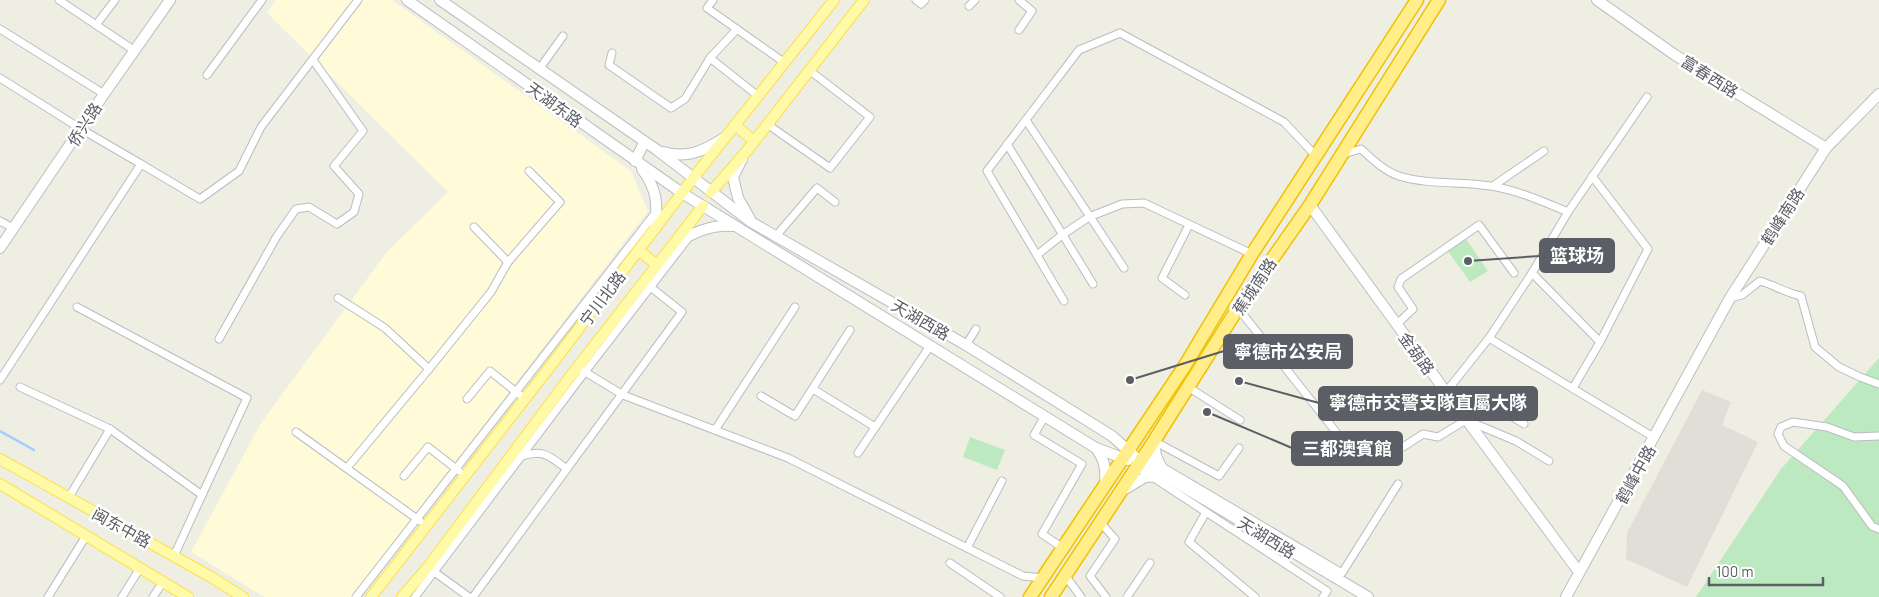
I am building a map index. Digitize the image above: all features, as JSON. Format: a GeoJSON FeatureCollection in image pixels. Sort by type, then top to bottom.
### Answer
{"type":"FeatureCollection","features":[{"type":"Feature","properties":{"kind":"highway","name":"蕉城南路"},"geometry":{"type":"LineString","coordinates":[[1030,597],[1184,367],[1252,254],[1417,0]]}},
{"type":"Feature","properties":{"kind":"highway","name":"蕉城南路"},"geometry":{"type":"LineString","coordinates":[[1050,597],[1154,441],[1238,308],[1310,205],[1439,0]]}},
{"type":"Feature","properties":{"kind":"main road","name":"侨兴路"},"geometry":{"type":"LineString","coordinates":[[0,248],[170,0]]}},
{"type":"Feature","properties":{"kind":"main road","name":"天湖东路"},"geometry":{"type":"LineString","coordinates":[[407,0],[637,162],[703,206]]}},
{"type":"Feature","properties":{"kind":"main road","name":"天湖东路"},"geometry":{"type":"LineString","coordinates":[[440,0],[540,68],[644,143],[657,150],[711,192]]}},
{"type":"Feature","properties":{"kind":"main road","name":"宁川北路"},"geometry":{"type":"LineString","coordinates":[[371,597],[694,177],[834,0]]}},
{"type":"Feature","properties":{"kind":"main road","name":"宁川北路"},"geometry":{"type":"LineString","coordinates":[[402,597],[431,570],[507,461],[648,284],[657,265],[703,206],[711,192],[746,152],[864,0]]}},
{"type":"Feature","properties":{"kind":"main road","name":"富春西路"},"geometry":{"type":"LineString","coordinates":[[1597,0],[1676,55],[1826,148]]}},
{"type":"Feature","properties":{"kind":"main road","name":"鹤峰南路"},"geometry":{"type":"LineString","coordinates":[[1702,350],[1730,298],[1826,148],[1879,94]]}},
{"type":"Feature","properties":{"kind":"main road"},"geometry":{"type":"LineString","coordinates":[[734,126],[754,141]]}},
{"type":"Feature","properties":{"kind":"main road"},"geometry":{"type":"LineString","coordinates":[[657,150],[671,154],[704,151],[725,138]]}},
{"type":"Feature","properties":{"kind":"main road"},"geometry":{"type":"LineString","coordinates":[[644,143],[637,162],[648,177],[655,193],[655,229]]}},
{"type":"Feature","properties":{"kind":"main road"},"geometry":{"type":"LineString","coordinates":[[746,152],[733,177],[738,198],[751,222]]}},
{"type":"Feature","properties":{"kind":"main road","name":"天湖西路"},"geometry":{"type":"LineString","coordinates":[[711,192],[751,222],[966,346],[1112,436],[1125,454]]}},
{"type":"Feature","properties":{"kind":"main road","name":"金葫路"},"geometry":{"type":"LineString","coordinates":[[1310,205],[1579,572]]}},
{"type":"Feature","properties":{"kind":"main road","name":"天湖西路"},"geometry":{"type":"LineString","coordinates":[[703,206],[1096,448],[1125,454]]}},
{"type":"Feature","properties":{"kind":"main road"},"geometry":{"type":"LineString","coordinates":[[674,244],[691,235],[720,225],[736,226]]}},
{"type":"Feature","properties":{"kind":"main road"},"geometry":{"type":"LineString","coordinates":[[755,238],[762,228]]}},
{"type":"Feature","properties":{"kind":"main road"},"geometry":{"type":"LineString","coordinates":[[638,250],[657,265]]}},
{"type":"Feature","properties":{"kind":"main road","name":"鹤峰中路"},"geometry":{"type":"LineString","coordinates":[[1566,597],[1702,350]]}},
{"type":"Feature","properties":{"kind":"main road"},"geometry":{"type":"LineString","coordinates":[[1112,436],[1123,438],[1133,435],[1146,424]]}},
{"type":"Feature","properties":{"kind":"main road"},"geometry":{"type":"LineString","coordinates":[[1120,493],[1139,480],[1165,476],[1156,456],[1154,441]]}},
{"type":"Feature","properties":{"kind":"main road"},"geometry":{"type":"LineString","coordinates":[[1096,448],[1104,459],[1106,470],[1105,486]]}},
{"type":"Feature","properties":{"kind":"main road"},"geometry":{"type":"LineString","coordinates":[[1125,454],[1140,462]]}},
{"type":"Feature","properties":{"kind":"main road","name":"闽东中路"},"geometry":{"type":"LineString","coordinates":[[0,459],[174,556],[243,597]]}},
{"type":"Feature","properties":{"kind":"main road","name":"天湖西路"},"geometry":{"type":"LineString","coordinates":[[1140,462],[1368,597]]}},
{"type":"Feature","properties":{"kind":"main road","name":"闽东中路"},"geometry":{"type":"LineString","coordinates":[[0,484],[188,597]]}},
{"type":"Feature","properties":{"kind":"street"},"geometry":{"type":"LineString","coordinates":[[59,0],[135,51]]}},
{"type":"Feature","properties":{"kind":"street"},"geometry":{"type":"LineString","coordinates":[[96,25],[115,0]]}},
{"type":"Feature","properties":{"kind":"street"},"geometry":{"type":"LineString","coordinates":[[207,76],[262,0]]}},
{"type":"Feature","properties":{"kind":"street"},"geometry":{"type":"LineString","coordinates":[[0,78],[81,129],[200,199],[239,171],[261,128],[358,0]]}},
{"type":"Feature","properties":{"kind":"street"},"geometry":{"type":"LineString","coordinates":[[713,0],[707,8],[785,62]]}},
{"type":"Feature","properties":{"kind":"street"},"geometry":{"type":"LineString","coordinates":[[916,0],[921,4],[924,0]]}},
{"type":"Feature","properties":{"kind":"street"},"geometry":{"type":"LineString","coordinates":[[969,6],[975,0]]}},
{"type":"Feature","properties":{"kind":"street"},"geometry":{"type":"LineString","coordinates":[[1019,0],[1032,11],[1019,30]]}},
{"type":"Feature","properties":{"kind":"street"},"geometry":{"type":"LineString","coordinates":[[0,29],[104,94]]}},
{"type":"Feature","properties":{"kind":"street"},"geometry":{"type":"LineString","coordinates":[[612,53],[609,65],[671,108],[685,99],[710,58],[737,29]]}},
{"type":"Feature","properties":{"kind":"street"},"geometry":{"type":"LineString","coordinates":[[1064,301],[987,171],[1079,50],[1120,33],[1284,122],[1315,155]]}},
{"type":"Feature","properties":{"kind":"street"},"geometry":{"type":"LineString","coordinates":[[540,68],[563,36]]}},
{"type":"Feature","properties":{"kind":"street"},"geometry":{"type":"LineString","coordinates":[[710,58],[758,96]]}},
{"type":"Feature","properties":{"kind":"street"},"geometry":{"type":"LineString","coordinates":[[219,339],[277,236],[296,209],[309,207],[337,224],[354,212],[359,194],[334,166],[363,132],[313,60]]}},
{"type":"Feature","properties":{"kind":"street"},"geometry":{"type":"LineString","coordinates":[[768,124],[830,168],[859,132],[870,117],[809,70]]}},
{"type":"Feature","properties":{"kind":"street"},"geometry":{"type":"LineString","coordinates":[[1446,392],[1489,338],[1532,273],[1568,212],[1647,97]]}},
{"type":"Feature","properties":{"kind":"street"},"geometry":{"type":"LineString","coordinates":[[1026,120],[1124,268]]}},
{"type":"Feature","properties":{"kind":"street"},"geometry":{"type":"LineString","coordinates":[[1007,144],[1093,284]]}},
{"type":"Feature","properties":{"kind":"street"},"geometry":{"type":"LineString","coordinates":[[1342,154],[1361,149],[1380,166],[1398,175],[1425,181],[1492,186],[1526,196],[1568,212]]}},
{"type":"Feature","properties":{"kind":"street"},"geometry":{"type":"LineString","coordinates":[[1492,186],[1544,151]]}},
{"type":"Feature","properties":{"kind":"street"},"geometry":{"type":"LineString","coordinates":[[0,380],[141,164]]}},
{"type":"Feature","properties":{"kind":"street"},"geometry":{"type":"LineString","coordinates":[[347,468],[491,292],[508,262],[560,202],[528,171]]}},
{"type":"Feature","properties":{"kind":"street"},"geometry":{"type":"LineString","coordinates":[[1573,388],[1600,342],[1648,249],[1592,176]]}},
{"type":"Feature","properties":{"kind":"street"},"geometry":{"type":"LineString","coordinates":[[776,236],[817,188],[835,202]]}},
{"type":"Feature","properties":{"kind":"street"},"geometry":{"type":"LineString","coordinates":[[1037,255],[1089,217],[1122,204],[1144,202],[1189,226],[1252,254]]}},
{"type":"Feature","properties":{"kind":"street"},"geometry":{"type":"LineString","coordinates":[[356,597],[656,212]]}},
{"type":"Feature","properties":{"kind":"street"},"geometry":{"type":"LineString","coordinates":[[0,221],[14,228]]}},
{"type":"Feature","properties":{"kind":"street"},"geometry":{"type":"LineString","coordinates":[[1397,324],[1412,310],[1398,287],[1401,279],[1479,225],[1514,274]]}},
{"type":"Feature","properties":{"kind":"street"},"geometry":{"type":"LineString","coordinates":[[1185,295],[1162,278],[1189,226]]}},
{"type":"Feature","properties":{"kind":"street"},"geometry":{"type":"LineString","coordinates":[[474,227],[508,262]]}},
{"type":"Feature","properties":{"kind":"street"},"geometry":{"type":"LineString","coordinates":[[473,597],[682,312],[648,284],[691,235]]}},
{"type":"Feature","properties":{"kind":"street"},"geometry":{"type":"LineString","coordinates":[[1532,273],[1600,342]]}},
{"type":"Feature","properties":{"kind":"street"},"geometry":{"type":"LineString","coordinates":[[1730,298],[1742,295],[1760,281],[1801,296],[1815,347],[1839,367],[1879,384]]}},
{"type":"Feature","properties":{"kind":"street"},"geometry":{"type":"LineString","coordinates":[[338,298],[384,328],[429,369]]}},
{"type":"Feature","properties":{"kind":"street"},"geometry":{"type":"LineString","coordinates":[[77,307],[247,398],[174,556]]}},
{"type":"Feature","properties":{"kind":"street"},"geometry":{"type":"LineString","coordinates":[[715,430],[795,307]]}},
{"type":"Feature","properties":{"kind":"street"},"geometry":{"type":"LineString","coordinates":[[1238,308],[1336,432]]}},
{"type":"Feature","properties":{"kind":"street"},"geometry":{"type":"LineString","coordinates":[[966,346],[976,329]]}},
{"type":"Feature","properties":{"kind":"street"},"geometry":{"type":"LineString","coordinates":[[761,396],[795,416],[850,330]]}},
{"type":"Feature","properties":{"kind":"street"},"geometry":{"type":"LineString","coordinates":[[1489,338],[1655,438]]}},
{"type":"Feature","properties":{"kind":"street"},"geometry":{"type":"LineString","coordinates":[[858,453],[930,346]]}},
{"type":"Feature","properties":{"kind":"street"},"geometry":{"type":"LineString","coordinates":[[415,597],[431,570],[523,456],[581,369],[621,394],[788,458],[1024,576],[1043,578]]}},
{"type":"Feature","properties":{"kind":"street"},"geometry":{"type":"LineString","coordinates":[[467,398],[490,371],[525,399]]}},
{"type":"Feature","properties":{"kind":"street"},"geometry":{"type":"LineString","coordinates":[[20,387],[110,428],[202,495]]}},
{"type":"Feature","properties":{"kind":"street"},"geometry":{"type":"LineString","coordinates":[[1188,387],[1240,420]]}},
{"type":"Feature","properties":{"kind":"street"},"geometry":{"type":"LineString","coordinates":[[812,389],[875,427]]}},
{"type":"Feature","properties":{"kind":"street"},"geometry":{"type":"LineString","coordinates":[[1403,447],[1423,434],[1438,437],[1488,404],[1524,424]]}},
{"type":"Feature","properties":{"kind":"street"},"geometry":{"type":"LineString","coordinates":[[1045,416],[1034,435],[1082,464],[1042,534],[1063,548]]}},
{"type":"Feature","properties":{"kind":"street"},"geometry":{"type":"LineString","coordinates":[[1466,420],[1516,441],[1549,461]]}},
{"type":"Feature","properties":{"kind":"street"},"geometry":{"type":"LineString","coordinates":[[1879,436],[1854,437],[1826,427],[1794,422],[1781,427],[1778,434],[1784,446],[1843,486],[1872,526],[1879,529]]}},
{"type":"Feature","properties":{"kind":"street"},"geometry":{"type":"LineString","coordinates":[[69,497],[110,428]]}},
{"type":"Feature","properties":{"kind":"street"},"geometry":{"type":"LineString","coordinates":[[296,432],[427,526]]}},
{"type":"Feature","properties":{"kind":"street"},"geometry":{"type":"LineString","coordinates":[[1154,441],[1219,476],[1239,448]]}},
{"type":"Feature","properties":{"kind":"street"},"geometry":{"type":"LineString","coordinates":[[404,476],[428,447],[465,476]]}},
{"type":"Feature","properties":{"kind":"street"},"geometry":{"type":"LineString","coordinates":[[507,461],[523,456],[544,453],[567,469]]}},
{"type":"Feature","properties":{"kind":"street"},"geometry":{"type":"LineString","coordinates":[[1140,462],[1160,466],[1342,573],[1398,484]]}},
{"type":"Feature","properties":{"kind":"street"},"geometry":{"type":"LineString","coordinates":[[1140,462],[1152,477],[1206,512],[1326,596]]}},
{"type":"Feature","properties":{"kind":"street"},"geometry":{"type":"LineString","coordinates":[[967,548],[1002,481]]}},
{"type":"Feature","properties":{"kind":"street"},"geometry":{"type":"LineString","coordinates":[[1206,512],[1189,542],[1255,597]]}},
{"type":"Feature","properties":{"kind":"street"},"geometry":{"type":"LineString","coordinates":[[1100,522],[1115,539],[1090,576],[1106,597]]}},
{"type":"Feature","properties":{"kind":"street"},"geometry":{"type":"LineString","coordinates":[[48,597],[86,536]]}},
{"type":"Feature","properties":{"kind":"street"},"geometry":{"type":"LineString","coordinates":[[950,563],[1000,597]]}},
{"type":"Feature","properties":{"kind":"street"},"geometry":{"type":"LineString","coordinates":[[1127,597],[1150,563]]}},
{"type":"Feature","properties":{"kind":"street"},"geometry":{"type":"LineString","coordinates":[[122,597],[140,568]]}},
{"type":"Feature","properties":{"kind":"street"},"geometry":{"type":"LineString","coordinates":[[431,570],[469,597]]}},
{"type":"Feature","properties":{"kind":"street"},"geometry":{"type":"LineString","coordinates":[[1065,575],[1082,597]]}},
{"type":"Feature","properties":{"kind":"street"},"geometry":{"type":"LineString","coordinates":[[153,597],[163,582]]}},
{"type":"Feature","properties":{"kind":"shaded area"},"geometry":{"type":"Polygon","coordinates":[[[276,0],[392,0],[631,171],[648,211],[352,597],[264,597],[191,552],[261,423],[386,253],[448,192],[267,13],[276,0]]]}},
{"type":"Feature","properties":{"kind":"shaded area"},"geometry":{"type":"Polygon","coordinates":[[[1702,390],[1731,402],[1722,425],[1758,442],[1687,587],[1626,559],[1627,533],[1702,390]]]}},
{"type":"Feature","properties":{"kind":"green space"},"geometry":{"type":"Polygon","coordinates":[[[1466,239],[1488,271],[1470,282],[1448,251],[1466,239]]]}},
{"type":"Feature","properties":{"kind":"green space"},"geometry":{"type":"Polygon","coordinates":[[[1879,358],[1879,597],[1696,597],[1781,469],[1879,358]]]}},
{"type":"Feature","properties":{"kind":"green space"},"geometry":{"type":"Polygon","coordinates":[[[970,437],[1005,450],[997,470],[963,457],[970,437]]]}},
{"type":"Feature","properties":{"kind":"waterway"},"geometry":{"type":"LineString","coordinates":[[0,431],[34,450]]}},
{"type":"Feature","properties":{"kind":"place","name":"篮球场"},"geometry":{"type":"Point","coordinates":[1468,261]}},
{"type":"Feature","properties":{"kind":"place","name":"寧德市公安局"},"geometry":{"type":"Point","coordinates":[1130,380]}},
{"type":"Feature","properties":{"kind":"place","name":"寧德市交警支隊直屬大隊"},"geometry":{"type":"Point","coordinates":[1239,381]}},
{"type":"Feature","properties":{"kind":"place","name":"三都澳賓館"},"geometry":{"type":"Point","coordinates":[1207,412]}}]}
